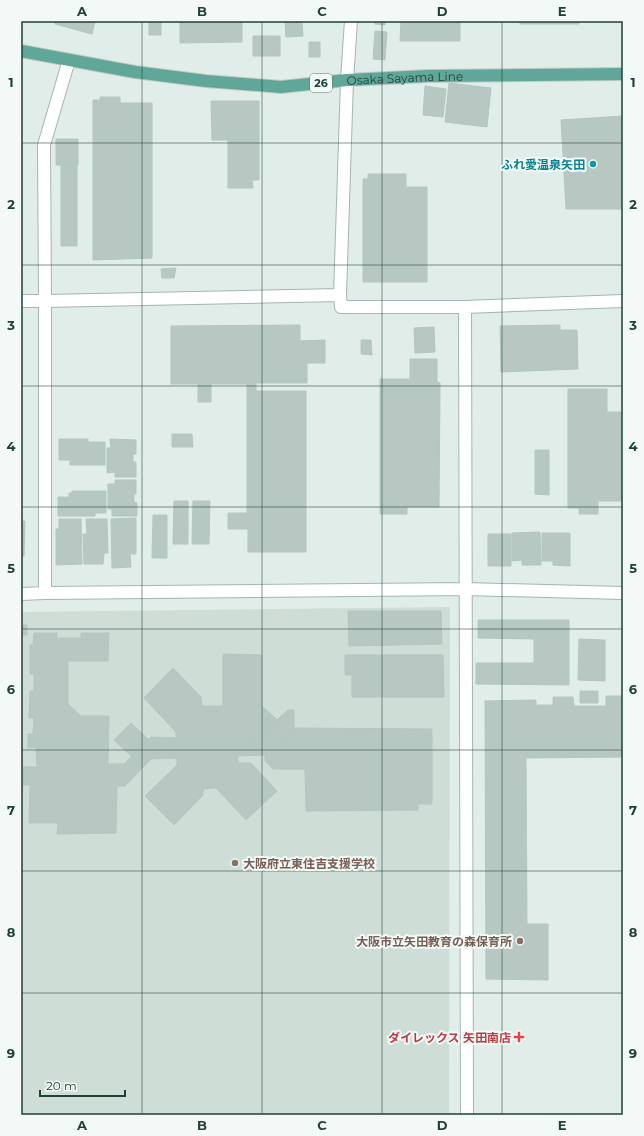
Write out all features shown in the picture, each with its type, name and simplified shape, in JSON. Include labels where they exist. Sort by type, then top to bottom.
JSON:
[{"type":"main road","name":"Osaka Sayama Line","points":[[21,51],[135,72],[206,81],[281,87],[347,80],[428,76],[623,74]]},
{"type":"street","points":[[351,21],[347,80],[340,295],[341,307],[465,307],[623,301]]},
{"type":"street","points":[[45,593],[44,145],[69,60]]},
{"type":"street","points":[[21,301],[340,295]]},
{"type":"street","points":[[465,307],[468,1115]]},
{"type":"street","points":[[21,594],[466,589],[623,593]]},
{"type":"shaded area","name":"大阪府立東住吉支援学校","points":[[450,607],[449,1115],[21,1115],[21,612]]},
{"type":"building","points":[[55,21],[95,21],[92,34],[55,24]]},
{"type":"building","points":[[149,21],[161,21],[161,35],[149,35]]},
{"type":"building","points":[[180,21],[242,21],[242,42],[180,43]]},
{"type":"building","points":[[285,21],[302,21],[303,36],[286,37]]},
{"type":"building","points":[[376,21],[385,21],[385,25],[375,24]]},
{"type":"building","points":[[401,21],[460,21],[460,41],[400,41]]},
{"type":"building","points":[[520,21],[579,21],[579,24],[520,24]]},
{"type":"building","points":[[375,31],[387,32],[385,60],[373,59]]},
{"type":"building","points":[[253,36],[280,36],[280,56],[253,56]]},
{"type":"building","points":[[309,42],[320,42],[320,57],[309,57]]},
{"type":"building","points":[[449,83],[491,88],[487,127],[445,122]]},
{"type":"building","points":[[425,86],[446,89],[443,117],[423,115]]},
{"type":"building","points":[[100,97],[120,97],[120,103],[152,103],[152,258],[93,260],[93,100],[100,100]]},
{"type":"building","points":[[211,101],[259,101],[259,180],[252,180],[253,188],[228,188],[228,140],[212,140]]},
{"type":"building","name":"ふれ愛温泉矢田","points":[[623,116],[623,209],[566,209],[561,120]]},
{"type":"building","points":[[56,139],[78,139],[78,165],[56,165]]},
{"type":"building","points":[[61,165],[77,165],[77,246],[61,246]]},
{"type":"building","points":[[368,174],[406,174],[406,187],[427,187],[427,282],[363,282],[363,179],[368,179]]},
{"type":"building","points":[[176,268],[174,278],[162,278],[161,269]]},
{"type":"building","points":[[300,325],[300,341],[325,340],[325,363],[307,363],[307,383],[256,383],[256,391],[306,391],[306,552],[248,552],[248,529],[228,529],[228,513],[247,513],[247,384],[211,384],[211,402],[198,402],[198,384],[171,384],[171,326]]},
{"type":"building","points":[[560,325],[560,330],[577,330],[578,369],[501,372],[500,326]]},
{"type":"building","points":[[434,327],[435,352],[415,353],[414,328]]},
{"type":"building","points":[[361,340],[371,340],[372,355],[361,354]]},
{"type":"building","points":[[410,359],[437,359],[437,382],[440,383],[439,507],[407,507],[407,514],[380,514],[380,379],[410,379]]},
{"type":"building","points":[[568,389],[607,389],[607,412],[623,412],[623,501],[598,501],[598,514],[579,514],[579,508],[568,508]]},
{"type":"building","points":[[172,434],[192,434],[193,447],[172,447]]},
{"type":"building","points":[[59,439],[88,439],[88,442],[105,442],[105,465],[70,465],[70,460],[59,460]]},
{"type":"building","points":[[110,439],[136,440],[136,454],[133,454],[133,462],[136,462],[136,477],[115,477],[115,472],[107,473],[107,448],[111,448]]},
{"type":"building","points":[[535,450],[549,450],[549,495],[535,494]]},
{"type":"building","points":[[115,480],[136,480],[136,494],[134,494],[134,502],[137,503],[137,516],[112,516],[112,509],[108,509],[108,484],[115,484]]},
{"type":"building","points":[[72,491],[106,491],[106,513],[95,513],[95,516],[58,516],[58,497],[69,497],[69,493],[72,493]]},
{"type":"building","points":[[174,501],[188,501],[188,544],[173,544]]},
{"type":"building","points":[[193,501],[210,501],[209,544],[192,544]]},
{"type":"building","points":[[153,515],[167,515],[167,558],[152,558]]},
{"type":"building","points":[[136,518],[136,554],[130,554],[131,567],[112,568],[111,519]]},
{"type":"building","points":[[59,519],[81,519],[82,564],[56,565],[56,529],[59,529]]},
{"type":"building","points":[[86,519],[107,519],[108,553],[104,553],[103,564],[84,564],[83,534],[87,534]]},
{"type":"building","points":[[21,521],[25,521],[24,556],[21,556]]},
{"type":"building","points":[[540,532],[541,565],[522,565],[522,560],[512,561],[512,533]]},
{"type":"building","points":[[542,533],[570,533],[570,566],[553,565],[553,561],[542,561]]},
{"type":"building","points":[[488,534],[511,534],[511,566],[488,566]]},
{"type":"building","points":[[348,611],[441,611],[442,644],[349,646]]},
{"type":"building","points":[[478,620],[569,620],[569,685],[476,684],[476,663],[534,663],[534,639],[478,638]]},
{"type":"building","points":[[21,625],[27,625],[27,635],[22,635],[21,642]]},
{"type":"building","points":[[34,633],[57,633],[57,638],[81,638],[81,633],[109,633],[108,661],[68,661],[68,704],[81,716],[109,716],[108,764],[124,764],[151,737],[176,738],[176,732],[144,698],[173,668],[201,697],[202,706],[223,706],[223,654],[262,655],[262,706],[277,720],[253,741],[265,755],[238,756],[238,763],[251,763],[277,791],[246,820],[216,788],[203,789],[203,795],[174,825],[145,796],[177,765],[177,758],[151,759],[125,786],[117,786],[116,833],[57,834],[58,823],[29,823],[30,785],[21,785],[21,767],[37,767],[36,747],[28,748],[28,734],[33,734],[34,718],[29,718],[30,691],[34,691],[34,674],[30,674],[30,645],[33,645]]},
{"type":"building","points":[[579,639],[605,640],[605,681],[578,680]]},
{"type":"building","points":[[345,655],[443,655],[444,697],[352,697],[352,675],[345,675]]},
{"type":"building","points":[[580,691],[598,691],[598,703],[580,703]]},
{"type":"building","points":[[606,696],[623,696],[623,757],[526,758],[527,924],[548,924],[548,980],[486,979],[485,701],[536,700],[536,705],[553,705],[553,697],[573,697],[574,706],[606,706]]},
{"type":"building","points":[[288,710],[294,710],[294,728],[265,755],[253,741]]},
{"type":"building","points":[[131,723],[148,739],[131,756],[114,740]]},
{"type":"building","points":[[294,728],[432,729],[432,804],[418,804],[418,810],[306,811],[305,769],[273,769],[265,761],[265,755]]},
{"type":"place","name":"ふれ愛温泉矢田","points":[[593,164]]},
{"type":"place","name":"大阪府立東住吉支援学校","points":[[235,863]]},
{"type":"place","name":"大阪市立矢田教育の森保育所","points":[[520,941]]},
{"type":"place","name":"ダイレックス 矢田南店","points":[[519,1037]]}]
